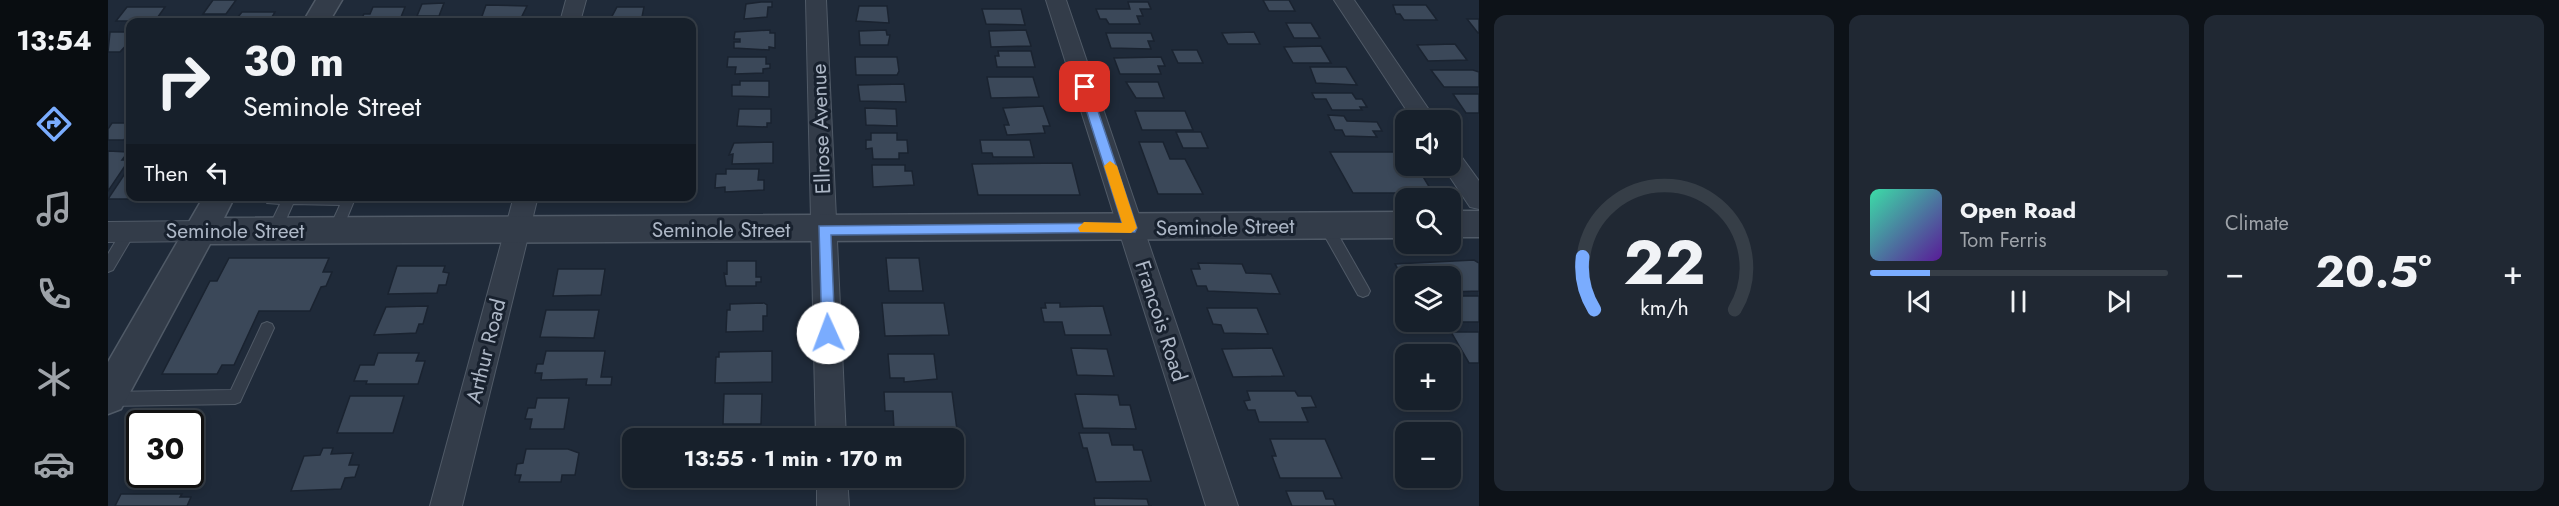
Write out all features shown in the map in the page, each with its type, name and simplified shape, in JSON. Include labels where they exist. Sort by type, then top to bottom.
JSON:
[{"type":"street","points":[[318,18],[328,0]]},
{"type":"street","points":[[571,18],[576,0]]},
{"type":"street","name":"Ellrose Avenue","points":[[816,0],[831,428]]},
{"type":"street","name":"Francois Road","points":[[1056,0],[1222,506]]},
{"type":"street","points":[[1344,0],[1418,110]]},
{"type":"street","points":[[1461,174],[1479,200]]},
{"type":"street","points":[[110,389],[217,201]]},
{"type":"street","name":"Arthur Road","points":[[446,506],[525,201]]},
{"type":"street","points":[[1461,224],[1479,224]]},
{"type":"street","name":"Seminole Street","points":[[119,232],[824,230],[1395,225]]},
{"type":"street","points":[[832,488],[833,506]]},
{"type":"lane","points":[[274,231],[288,201]]},
{"type":"lane","points":[[335,231],[348,201]]},
{"type":"lane","points":[[1326,225],[1363,291]]},
{"type":"lane","points":[[108,266],[119,232]]},
{"type":"lane","points":[[110,389],[235,397],[267,328]]},
{"type":"building","points":[[213,0],[236,0],[226,14],[203,14]]},
{"type":"building","points":[[1263,0],[1289,0],[1295,11],[1269,11]]},
{"type":"building","points":[[772,2],[772,7],[768,7],[767,17],[744,19],[746,4]]},
{"type":"building","points":[[1128,2],[1148,2],[1151,9],[1140,9],[1143,16],[1137,16],[1140,24],[1109,24],[1106,19],[1100,19],[1096,9],[1130,9]]},
{"type":"building","points":[[444,3],[439,16],[417,16],[422,4]]},
{"type":"building","points":[[486,5],[527,6],[521,18],[481,18]]},
{"type":"building","points":[[1393,5],[1426,5],[1437,20],[1404,20],[1400,14],[1396,14]]},
{"type":"building","points":[[859,6],[887,6],[889,23],[856,21]]},
{"type":"building","points":[[127,7],[165,7],[157,18],[126,18],[126,21],[116,21]]},
{"type":"building","points":[[373,7],[405,7],[401,18],[362,18],[364,14],[370,14]]},
{"type":"building","points":[[617,7],[644,7],[642,18],[611,18]]},
{"type":"building","points":[[982,9],[1021,9],[1025,25],[986,24]]},
{"type":"building","points":[[242,12],[275,12],[271,18],[237,18]]},
{"type":"building","points":[[1467,19],[1479,19],[1479,33],[1478,33]]},
{"type":"building","points":[[1286,23],[1311,23],[1320,38],[1294,38]]},
{"type":"building","points":[[770,30],[770,33],[775,33],[775,48],[769,47],[769,50],[734,48],[734,42],[740,42],[740,39],[734,39],[735,32]]},
{"type":"building","points":[[886,30],[887,35],[890,35],[888,45],[860,45],[859,31]]},
{"type":"building","points":[[1026,30],[1031,46],[991,47],[989,31]]},
{"type":"building","points":[[110,32],[126,32],[126,45],[120,52],[108,52]]},
{"type":"building","points":[[1254,32],[1260,44],[1228,44],[1222,33]]},
{"type":"building","points":[[1106,33],[1151,33],[1154,41],[1148,41],[1151,49],[1111,48]]},
{"type":"building","points":[[1455,44],[1467,60],[1428,61],[1417,45]]},
{"type":"building","points":[[1321,46],[1331,63],[1293,63],[1284,47]]},
{"type":"building","points":[[1172,50],[1197,50],[1203,63],[1178,63]]},
{"type":"building","points":[[998,51],[1031,51],[1035,67],[997,67],[995,56],[999,56]]},
{"type":"building","points":[[728,57],[766,57],[766,64],[770,64],[770,68],[763,69],[763,73],[735,74],[736,67],[727,67]]},
{"type":"building","points":[[855,57],[897,57],[899,71],[897,75],[856,75]]},
{"type":"building","points":[[1161,57],[1165,66],[1158,66],[1161,74],[1120,74],[1114,58]]},
{"type":"building","points":[[1310,67],[1346,67],[1357,85],[1316,83]]},
{"type":"building","points":[[1431,70],[1479,72],[1479,87],[1444,87]]},
{"type":"building","points":[[987,77],[1033,77],[1039,97],[991,98]]},
{"type":"building","points":[[740,81],[769,81],[769,97],[732,96],[732,85],[740,85]]},
{"type":"building","points":[[1126,82],[1158,82],[1164,98],[1136,98]]},
{"type":"building","points":[[904,84],[906,102],[860,101],[858,85]]},
{"type":"building","points":[[1312,93],[1352,93],[1356,99],[1362,99],[1367,107],[1360,107],[1362,110],[1332,110],[1326,99],[1315,99]]},
{"type":"building","points":[[1453,94],[1479,94],[1479,113],[1466,113]]},
{"type":"building","points":[[1043,106],[1050,126],[1043,126],[1045,133],[1007,135],[1004,125],[1009,125],[1003,108]]},
{"type":"building","points":[[865,108],[896,109],[897,126],[866,125]]},
{"type":"building","points":[[739,109],[771,109],[771,123],[767,123],[767,127],[737,126]]},
{"type":"building","points":[[1135,111],[1185,111],[1193,130],[1142,130]]},
{"type":"building","points":[[1328,115],[1344,116],[1347,121],[1377,122],[1382,131],[1373,131],[1377,137],[1345,136],[1342,130],[1335,130]]},
{"type":"building","points":[[112,123],[126,123],[126,137],[124,140],[108,140],[108,129]]},
{"type":"building","points":[[1176,132],[1201,132],[1208,148],[1183,148]]},
{"type":"building","points":[[871,133],[897,133],[897,140],[907,140],[908,153],[899,153],[899,159],[873,159],[872,148],[866,149],[866,140],[871,140]]},
{"type":"building","points":[[980,140],[1030,140],[1034,157],[993,157],[992,153],[982,153]]},
{"type":"building","points":[[773,142],[773,163],[732,164],[733,154],[729,155],[734,143]]},
{"type":"building","points":[[1139,142],[1163,142],[1170,159],[1185,159],[1203,194],[1158,194]]},
{"type":"building","points":[[108,151],[126,152],[122,160],[126,160],[126,164],[108,191]]},
{"type":"building","points":[[1330,152],[1395,152],[1395,176],[1423,176],[1430,188],[1395,188],[1395,193],[1353,193]]},
{"type":"building","points":[[1072,163],[1080,195],[978,195],[972,164]]},
{"type":"building","points":[[872,165],[905,165],[905,171],[912,171],[914,185],[873,187]]},
{"type":"building","points":[[726,169],[759,169],[758,180],[764,180],[764,190],[725,192],[725,187],[715,188],[716,174],[726,174]]},
{"type":"building","points":[[126,172],[126,199],[108,199]]},
{"type":"building","points":[[229,258],[329,258],[323,272],[332,272],[326,286],[321,287],[310,311],[259,311],[234,365],[222,365],[217,374],[162,374],[210,281],[217,281]]},
{"type":"building","points":[[886,258],[919,258],[923,291],[889,291]]},
{"type":"building","points":[[1474,260],[1479,263],[1479,291],[1461,292],[1461,266],[1396,266],[1395,264]]},
{"type":"building","points":[[727,261],[756,261],[756,277],[761,277],[761,282],[756,282],[756,286],[726,286],[724,273],[727,274]]},
{"type":"building","points":[[1198,263],[1242,264],[1246,273],[1271,274],[1280,294],[1208,291],[1206,286],[1197,286],[1191,269],[1200,269]]},
{"type":"building","points":[[397,266],[445,266],[443,272],[449,273],[446,285],[439,285],[437,293],[388,294]]},
{"type":"building","points":[[558,269],[605,269],[601,295],[553,296]]},
{"type":"building","points":[[1461,296],[1479,296],[1479,322],[1461,322]]},
{"type":"building","points":[[764,303],[767,305],[767,316],[763,316],[763,331],[726,332],[727,310],[730,310],[730,304]]},
{"type":"building","points":[[882,303],[944,303],[949,335],[885,336]]},
{"type":"building","points":[[1045,303],[1060,303],[1060,307],[1103,306],[1111,335],[1065,335],[1062,322],[1044,322],[1041,308],[1046,308]]},
{"type":"building","points":[[428,306],[423,324],[419,324],[416,333],[374,335],[386,307]]},
{"type":"building","points":[[1207,308],[1257,308],[1268,334],[1224,333],[1221,325],[1213,324]]},
{"type":"building","points":[[546,310],[599,310],[594,338],[540,337]]},
{"type":"building","points":[[1451,332],[1479,332],[1479,363],[1469,363],[1461,349],[1461,344],[1458,344]]},
{"type":"building","points":[[1071,348],[1107,349],[1114,376],[1077,375]]},
{"type":"building","points":[[1272,348],[1284,376],[1233,377],[1222,349]]},
{"type":"building","points":[[546,351],[605,351],[601,377],[612,377],[611,385],[586,385],[587,379],[541,380],[542,373],[535,373],[537,364],[543,364]]},
{"type":"building","points":[[772,351],[772,382],[715,383],[716,357],[719,357],[719,352]]},
{"type":"building","points":[[378,353],[419,353],[416,361],[425,361],[418,384],[366,384],[367,381],[354,381],[360,365],[374,365]]},
{"type":"building","points":[[888,354],[934,354],[937,379],[904,382],[904,378],[890,378]]},
{"type":"building","points":[[1247,391],[1295,391],[1298,396],[1311,396],[1316,407],[1302,408],[1308,422],[1259,422],[1255,410],[1248,410],[1244,401],[1250,400]]},
{"type":"building","points":[[884,392],[952,392],[957,428],[894,428],[893,411],[885,411]]},
{"type":"building","points":[[724,394],[762,394],[761,424],[723,424]]},
{"type":"building","points":[[1075,394],[1118,395],[1120,405],[1130,405],[1136,429],[1083,428]]},
{"type":"building","points":[[350,396],[404,396],[393,433],[337,433]]},
{"type":"building","points":[[537,398],[569,398],[564,429],[530,429],[532,419],[525,419],[528,408],[535,408]]},
{"type":"building","points":[[1079,433],[1109,433],[1112,445],[1133,445],[1134,450],[1142,450],[1151,481],[1096,482],[1087,448],[1083,448]]},
{"type":"building","points":[[1270,439],[1325,439],[1342,478],[1280,478],[1272,456],[1276,456]]},
{"type":"building","points":[[323,448],[333,448],[331,454],[353,453],[349,465],[359,465],[355,477],[345,478],[341,489],[291,491],[304,456],[320,455]]},
{"type":"building","points":[[526,449],[568,449],[579,453],[575,475],[562,475],[561,482],[519,482],[521,475],[515,475],[517,464],[523,463]]},
{"type":"building","points":[[1286,491],[1323,491],[1326,499],[1333,499],[1336,506],[1292,506]]},
{"type":"building","points":[[121,494],[182,494],[180,497],[191,497],[187,506],[115,506]]},
{"type":"building","points":[[1094,498],[1147,499],[1149,506],[1095,506]]},
{"type":"slow traffic","points":[[1084,228],[1131,228],[1110,166]]},
{"type":"route","points":[[828,333],[824,230],[1131,228],[1085,87]]}]
